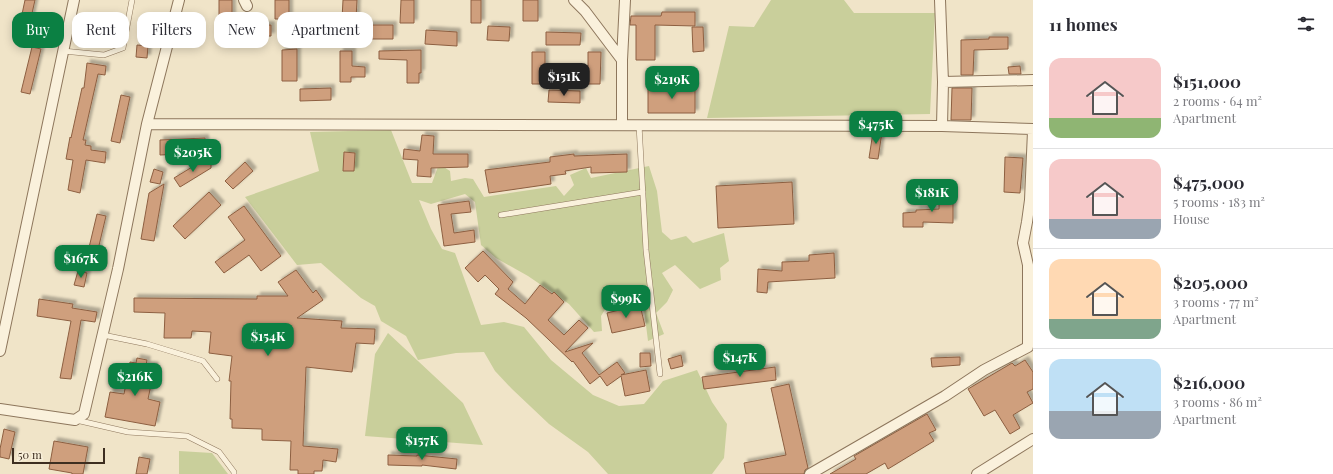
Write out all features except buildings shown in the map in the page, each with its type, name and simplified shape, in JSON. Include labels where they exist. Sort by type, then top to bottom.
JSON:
[{"type":"street","points":[[0,352],[74,0]]},
{"type":"street","points":[[0,409],[75,420],[84,414],[118,269],[147,124],[179,0]]},
{"type":"street","points":[[574,0],[585,11],[622,60]]},
{"type":"street","points":[[622,125],[622,60],[625,0]]},
{"type":"street","points":[[940,0],[943,82],[942,126]]},
{"type":"street","points":[[943,82],[1033,80]]},
{"type":"street","points":[[147,124],[942,126],[1033,130],[1030,200],[1023,243],[1028,265],[1028,347],[984,370],[945,396],[810,474]]},
{"type":"street","points":[[979,474],[1033,439]]},
{"type":"lane","points":[[63,51],[104,55],[123,48],[132,0]]},
{"type":"lane","points":[[639,125],[646,250],[660,374]]},
{"type":"lane","points":[[501,215],[643,192]]},
{"type":"lane","points":[[103,335],[147,344],[203,360],[217,379]]},
{"type":"lane","points":[[75,420],[128,432],[187,436],[219,452],[234,474]]},
{"type":"green space","points":[[771,0],[844,0],[854,13],[935,13],[930,114],[707,118],[729,26],[754,27]]},
{"type":"green space","points":[[391,130],[412,183],[432,183],[439,164],[450,171],[451,181],[465,178],[473,179],[484,197],[556,186],[564,196],[574,185],[570,175],[586,168],[591,178],[649,166],[657,191],[662,232],[671,240],[686,236],[693,243],[724,233],[729,261],[720,268],[721,280],[700,289],[675,265],[662,273],[673,290],[667,302],[656,313],[664,334],[648,341],[643,301],[631,302],[612,298],[601,316],[602,331],[594,332],[569,304],[528,276],[496,258],[481,245],[475,202],[465,194],[431,204],[419,200],[431,229],[442,249],[455,253],[481,325],[504,322],[524,327],[551,360],[593,395],[619,406],[644,404],[663,381],[697,370],[712,402],[727,424],[724,458],[712,474],[608,474],[588,452],[549,424],[512,389],[495,371],[484,352],[456,353],[418,360],[406,336],[381,321],[375,306],[361,298],[321,263],[297,265],[245,197],[319,171],[310,132]]},
{"type":"green space","points":[[388,333],[463,403],[483,445],[365,436],[375,354]]},
{"type":"green space","points":[[179,451],[212,453],[228,474],[179,474]]}]
